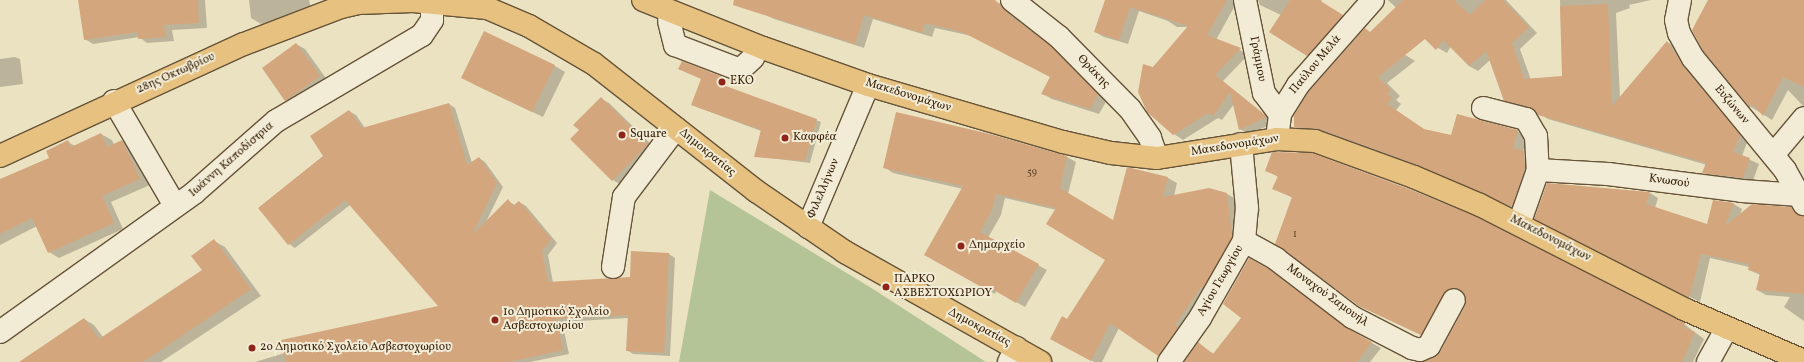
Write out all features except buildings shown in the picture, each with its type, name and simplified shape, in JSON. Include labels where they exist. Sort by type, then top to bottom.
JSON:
[{"type":"main road","name":"Μακεδονομάχων","points":[[643,0],[763,48],[868,85],[1076,145],[1111,153],[1157,158],[1276,139],[1315,141],[1348,152],[1440,188],[1519,224],[1684,309],[1804,361]]},
{"type":"main road","name":"Δημοκρατίας","points":[[360,2],[486,4],[529,26],[582,55],[756,192],[852,256],[1013,355],[1040,362]]},
{"type":"main road","name":"28ης Οκτωβρίου","points":[[0,156],[114,101],[288,26],[360,2]]},
{"type":"street","name":"Θράκης","points":[[1012,0],[1059,37],[1130,109],[1150,138],[1157,158]]},
{"type":"street","name":"Γράμμου","points":[[1245,0],[1264,93],[1280,114]]},
{"type":"street","name":"Παύλου Μελά","points":[[1276,139],[1280,114],[1298,85],[1373,0]]},
{"type":"street","name":"Ευζώνων","points":[[1680,0],[1676,20],[1679,34],[1692,58],[1786,170],[1802,200]]},
{"type":"street","name":"Ιωάννη Καποδίστρια","points":[[0,332],[206,184],[276,121],[422,35],[432,20],[432,2]]},
{"type":"street","points":[[669,21],[675,45],[740,70],[753,58]]},
{"type":"street","name":"Φιλελλήνων","points":[[808,227],[868,85]]},
{"type":"street","points":[[114,101],[175,206]]},
{"type":"street","points":[[1483,108],[1530,122],[1536,136],[1538,170],[1519,224]]},
{"type":"street","points":[[1773,155],[1804,118]]},
{"type":"street","points":[[613,267],[624,197],[676,128]]},
{"type":"street","name":"Αγίου Γεωργίου","points":[[1169,362],[1200,318],[1244,241],[1247,208],[1240,144]]},
{"type":"street","name":"Κνωσού","points":[[1538,170],[1608,174],[1802,200]]},
{"type":"street","name":"Μοναχού Σαμουήλ","points":[[1244,241],[1276,259],[1352,317],[1412,348],[1420,350],[1429,346],[1454,300]]},
{"type":"street","points":[[1708,362],[1727,328]]},
{"type":"green space","points":[[710,190],[873,289],[986,362],[679,362]]},
{"type":"place","name":"EKO","points":[[722,82]]},
{"type":"place","name":"Square","points":[[622,135]]},
{"type":"place","name":"Καφφέα","points":[[785,138]]},
{"type":"place","name":"Δημαρχείο","points":[[961,246]]},
{"type":"place","name":"ΠΑΡΚΟ ΑΣΒΕΣΤΟΧΩΡΙΟΥ","points":[[886,287]]},
{"type":"place","name":"1ο Δημοτικό Σχολείο Ασβεστοχωρίου","points":[[495,320]]},
{"type":"place","name":"2ο Δημοτικό Σχολείο Ασβεστοχωρίου","points":[[252,348]]}]
